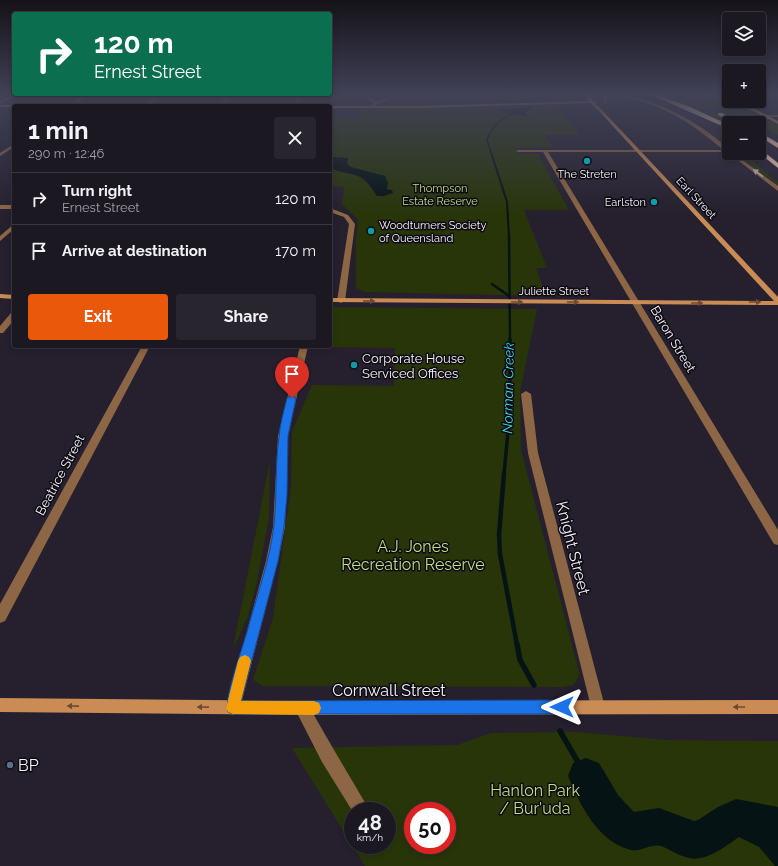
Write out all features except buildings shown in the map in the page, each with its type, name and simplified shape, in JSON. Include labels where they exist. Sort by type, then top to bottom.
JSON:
[{"type":"highway","points":[[766,138],[778,146]]},
{"type":"highway","points":[[766,150],[778,158]]},
{"type":"highway","points":[[766,156],[778,166]]},
{"type":"main road","name":"Earl Street","points":[[622,134],[778,302]]},
{"type":"main road","points":[[0,296],[12,297]]},
{"type":"main road","name":"Juliette Street","points":[[332,300],[636,303],[778,302]]},
{"type":"main road","name":"Cornwall Street","points":[[0,705],[233,708],[778,707]]},
{"type":"street","points":[[708,134],[722,146]]},
{"type":"street","points":[[0,155],[12,146]]},
{"type":"street","points":[[518,151],[722,152]]},
{"type":"street","name":"Baron Street","points":[[546,151],[778,540]]},
{"type":"street","points":[[740,160],[778,189]]},
{"type":"street","points":[[0,207],[12,207]]},
{"type":"street","points":[[332,211],[346,216],[352,224],[341,300]]},
{"type":"street","points":[[0,239],[12,228]]},
{"type":"street","points":[[0,331],[12,317]]},
{"type":"street","name":"Beatrice Street","points":[[0,617],[145,348]]},
{"type":"street","points":[[233,708],[272,561],[279,527],[282,495],[283,436],[304,348]]},
{"type":"street","name":"Knight Street","points":[[526,394],[533,453],[598,707]]},
{"type":"street","points":[[302,708],[328,756],[356,802]]},
{"type":"green space","name":"Thompson Estate Reserve","points":[[332,134],[580,135],[545,135],[552,147],[516,148],[519,154],[538,154],[569,210],[524,210],[547,268],[536,268],[546,296],[365,292],[356,288],[356,241],[358,220],[342,204],[344,187],[332,186]]},
{"type":"green space","points":[[744,160],[751,160],[778,182],[778,186],[771,179],[763,175]]},
{"type":"green space","name":"A.J. Jones Recreation Reserve","points":[[332,307],[537,309],[520,392],[521,450],[579,672],[578,678],[573,685],[564,687],[263,686],[253,680],[273,618],[291,487],[292,432],[312,385],[394,386],[395,348],[332,347]]},
{"type":"green space","points":[[270,461],[269,518],[256,586],[248,616],[235,645],[234,643]]},
{"type":"green space","name":"Hanlon Park / Bur'uda","points":[[576,732],[666,740],[778,741],[778,866],[365,866],[358,854],[396,854],[396,802],[344,802],[344,832],[292,748],[457,745],[491,733]]},
{"type":"shaded area","points":[[332,158],[348,158],[347,164],[351,167],[385,176],[388,183],[387,189],[392,190],[393,193],[384,196],[377,196],[370,185],[357,175],[338,171],[332,168]]},
{"type":"shaded area","points":[[778,809],[778,866],[775,866],[759,847],[731,833],[706,838],[717,824],[732,814],[758,816],[768,814]]},
{"type":"waterway","name":"Norman Creek","points":[[489,134],[487,140],[492,156]]},
{"type":"waterway","name":"Norman Creek","points":[[492,155],[507,202],[509,237]]},
{"type":"waterway","name":"Norman Creek","points":[[509,236],[510,340]]},
{"type":"waterway","points":[[492,284],[509,296]]},
{"type":"waterway","name":"Norman Creek","points":[[504,474],[510,410],[510,340]]},
{"type":"waterway","name":"Norman Creek","points":[[504,473],[499,535],[500,554],[517,645]]},
{"type":"waterway","name":"Norman Creek","points":[[517,644],[520,660],[534,685]]},
{"type":"waterway","name":"Norman Creek","points":[[560,731],[586,776]]},
{"type":"waterway","name":"Norman Creek","points":[[586,776],[611,816],[618,823],[632,831],[659,827],[694,840],[709,835],[736,818],[778,826]]},
{"type":"slow traffic","points":[[245,661],[233,708],[314,708]]},
{"type":"place","name":"The Streten","points":[[587,161]]},
{"type":"place","name":"Earlston","points":[[654,202]]},
{"type":"place","name":"Woodturners Society of Queensland","points":[[371,231]]},
{"type":"place","name":"Corporate House Serviced Offices","points":[[354,365]]},
{"type":"place","name":"BP","points":[[10,765]]},
{"type":"route","points":[[292,398],[283,436],[282,495],[279,527],[272,561],[233,708],[562,707]]}]
